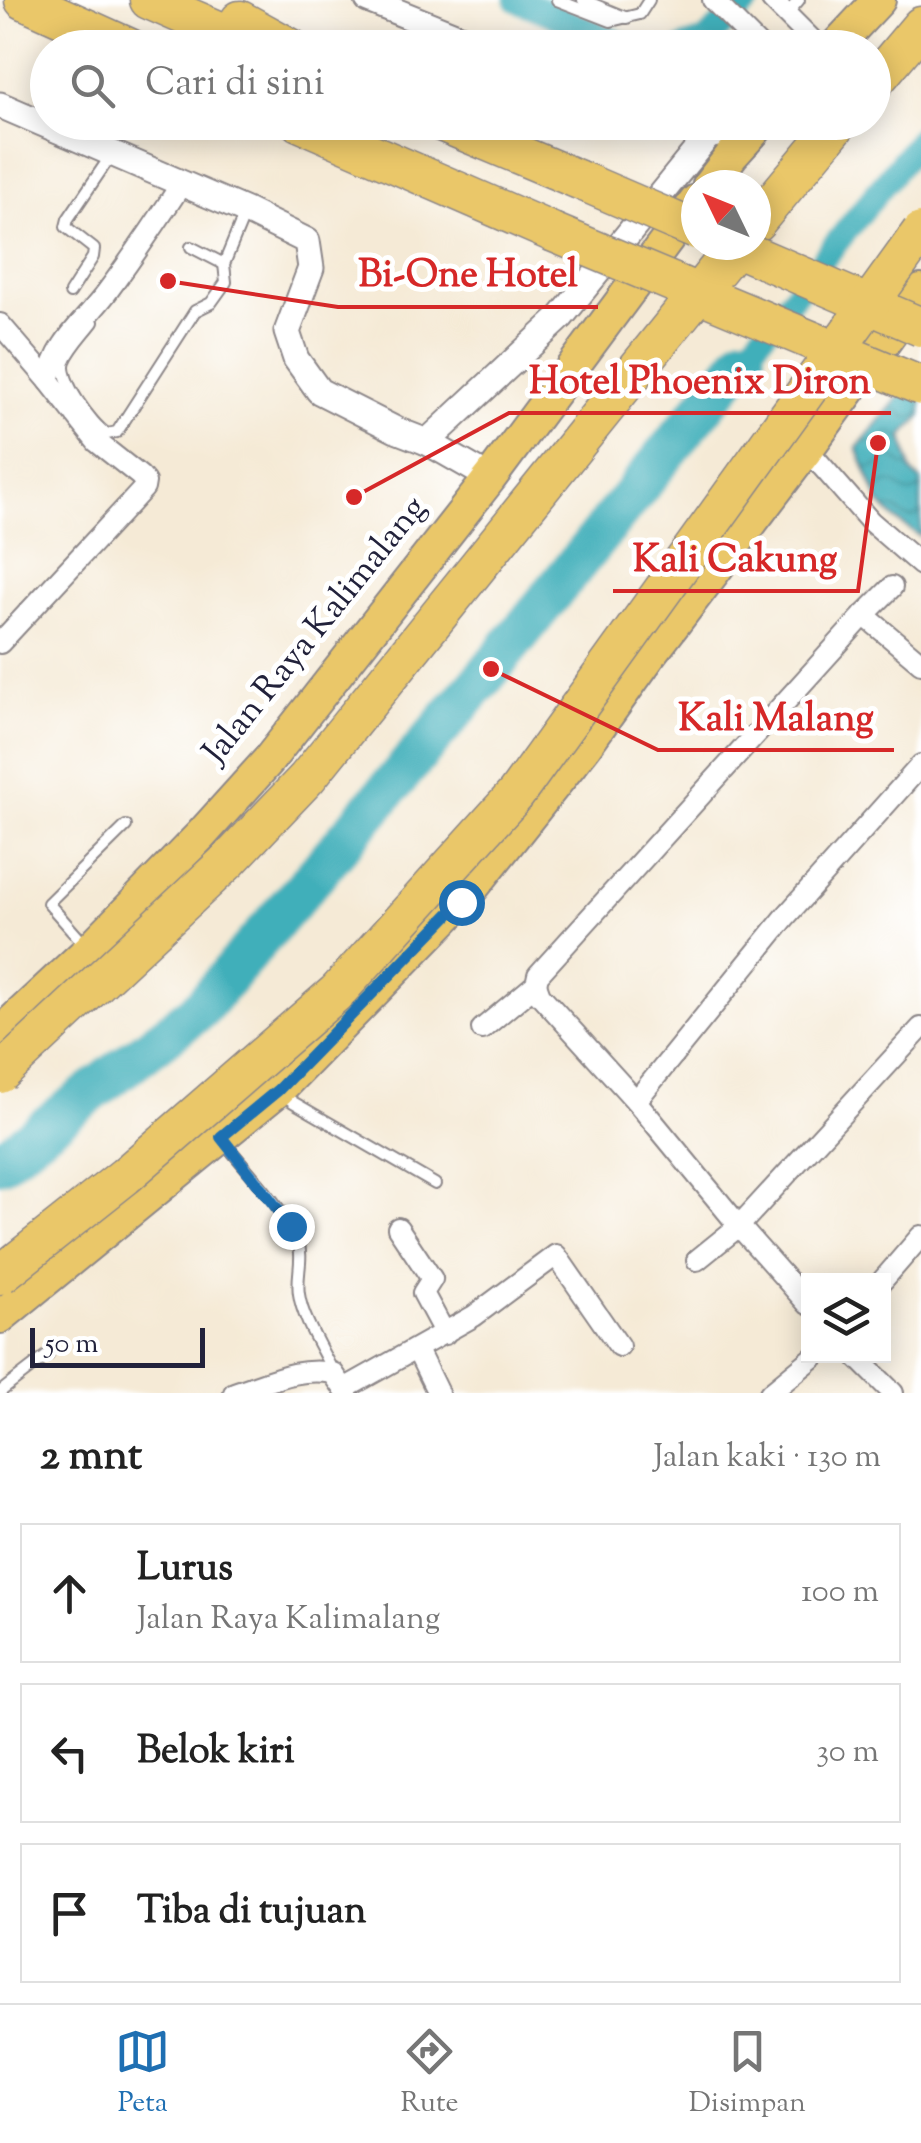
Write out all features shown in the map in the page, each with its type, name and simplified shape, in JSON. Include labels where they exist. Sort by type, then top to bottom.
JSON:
[{"type":"highway","points":[[24,0],[90,30]]},
{"type":"highway","points":[[149,0],[218,30]]},
{"type":"highway","points":[[202,0],[258,30]]},
{"type":"highway","points":[[891,62],[921,26]]},
{"type":"highway","points":[[340,140],[921,386]]},
{"type":"highway","points":[[484,140],[681,224]]},
{"type":"highway","points":[[771,204],[825,140]]},
{"type":"highway","points":[[0,1275],[125,1176],[336,992],[516,794],[921,232]]},
{"type":"highway","points":[[0,1074],[230,859],[308,778],[722,260]]},
{"type":"highway","points":[[768,260],[921,327]]},
{"type":"main road","points":[[851,30],[879,0]]},
{"type":"main road","points":[[720,170],[746,140]]},
{"type":"main road","name":"Jalan Raya Kalimalang","points":[[0,1033],[89,950],[268,761],[490,478],[681,222]]},
{"type":"main road","points":[[0,1318],[278,1090],[461,902],[585,746],[921,291]]},
{"type":"street","points":[[368,0],[442,30]]},
{"type":"street","points":[[713,0],[744,30]]},
{"type":"street","points":[[788,5],[807,30]]},
{"type":"street","points":[[0,105],[30,118]]},
{"type":"street","points":[[80,140],[307,241],[311,268],[288,332],[296,359],[319,392],[426,442],[490,478]]},
{"type":"street","points":[[426,442],[561,317],[705,140]]},
{"type":"street","points":[[49,382],[60,348],[186,185]]},
{"type":"street","points":[[0,324],[100,446],[144,482],[144,488],[0,644]]},
{"type":"street","points":[[808,449],[870,520],[921,565]]},
{"type":"street","points":[[801,1296],[636,1101],[540,995],[536,984],[538,975],[892,588]]},
{"type":"street","points":[[864,615],[921,664]]},
{"type":"street","points":[[636,1101],[786,916],[921,765]]},
{"type":"street","points":[[482,1030],[536,984]]},
{"type":"street","points":[[697,1260],[739,1226],[921,1028]]},
{"type":"street","points":[[398,1228],[432,1279],[423,1293],[444,1334]]},
{"type":"street","points":[[889,1273],[921,1236]]},
{"type":"street","points":[[234,1393],[276,1377],[310,1370],[336,1381],[416,1350],[474,1316],[556,1255],[619,1346]]},
{"type":"street","points":[[416,1350],[438,1393]]},
{"type":"street","points":[[770,1393],[806,1363]]},
{"type":"street","points":[[863,1363],[893,1393]]},
{"type":"lane","points":[[557,0],[610,21],[640,14],[649,0]]},
{"type":"lane","points":[[583,0],[628,18]]},
{"type":"lane","points":[[70,292],[93,258],[94,249],[66,226],[68,219],[112,154]]},
{"type":"lane","points":[[186,185],[63,364],[64,374],[85,412],[107,434],[117,432],[195,311],[212,303],[226,282],[224,264],[246,212]]},
{"type":"lane","points":[[191,247],[224,264]]},
{"type":"lane","points":[[89,950],[48,903],[126,826]]},
{"type":"lane","points":[[278,1090],[436,1184]]},
{"type":"lane","points":[[221,1137],[291,1226],[300,1245],[301,1304],[336,1381]]},
{"type":"lane","points":[[0,1392],[48,1355]]},
{"type":"water","points":[[921,370],[921,416],[903,436],[911,471],[921,481],[921,537],[879,502],[857,448]]},
{"type":"waterway","points":[[517,0],[590,30]]},
{"type":"waterway","points":[[717,30],[750,0]]},
{"type":"waterway","points":[[745,356],[921,138]]},
{"type":"waterway","points":[[0,1162],[200,1009],[491,669],[745,356]]},
{"type":"place","name":"Bi-One Hotel","points":[[168,281]]},
{"type":"place","name":"Kali Cakung","points":[[878,443]]},
{"type":"place","name":"Hotel Phoenix Diron","points":[[354,497]]},
{"type":"place","name":"Kali Malang","points":[[491,669]]},
{"type":"route","points":[[291,1226],[221,1137],[278,1090],[461,902]]}]
